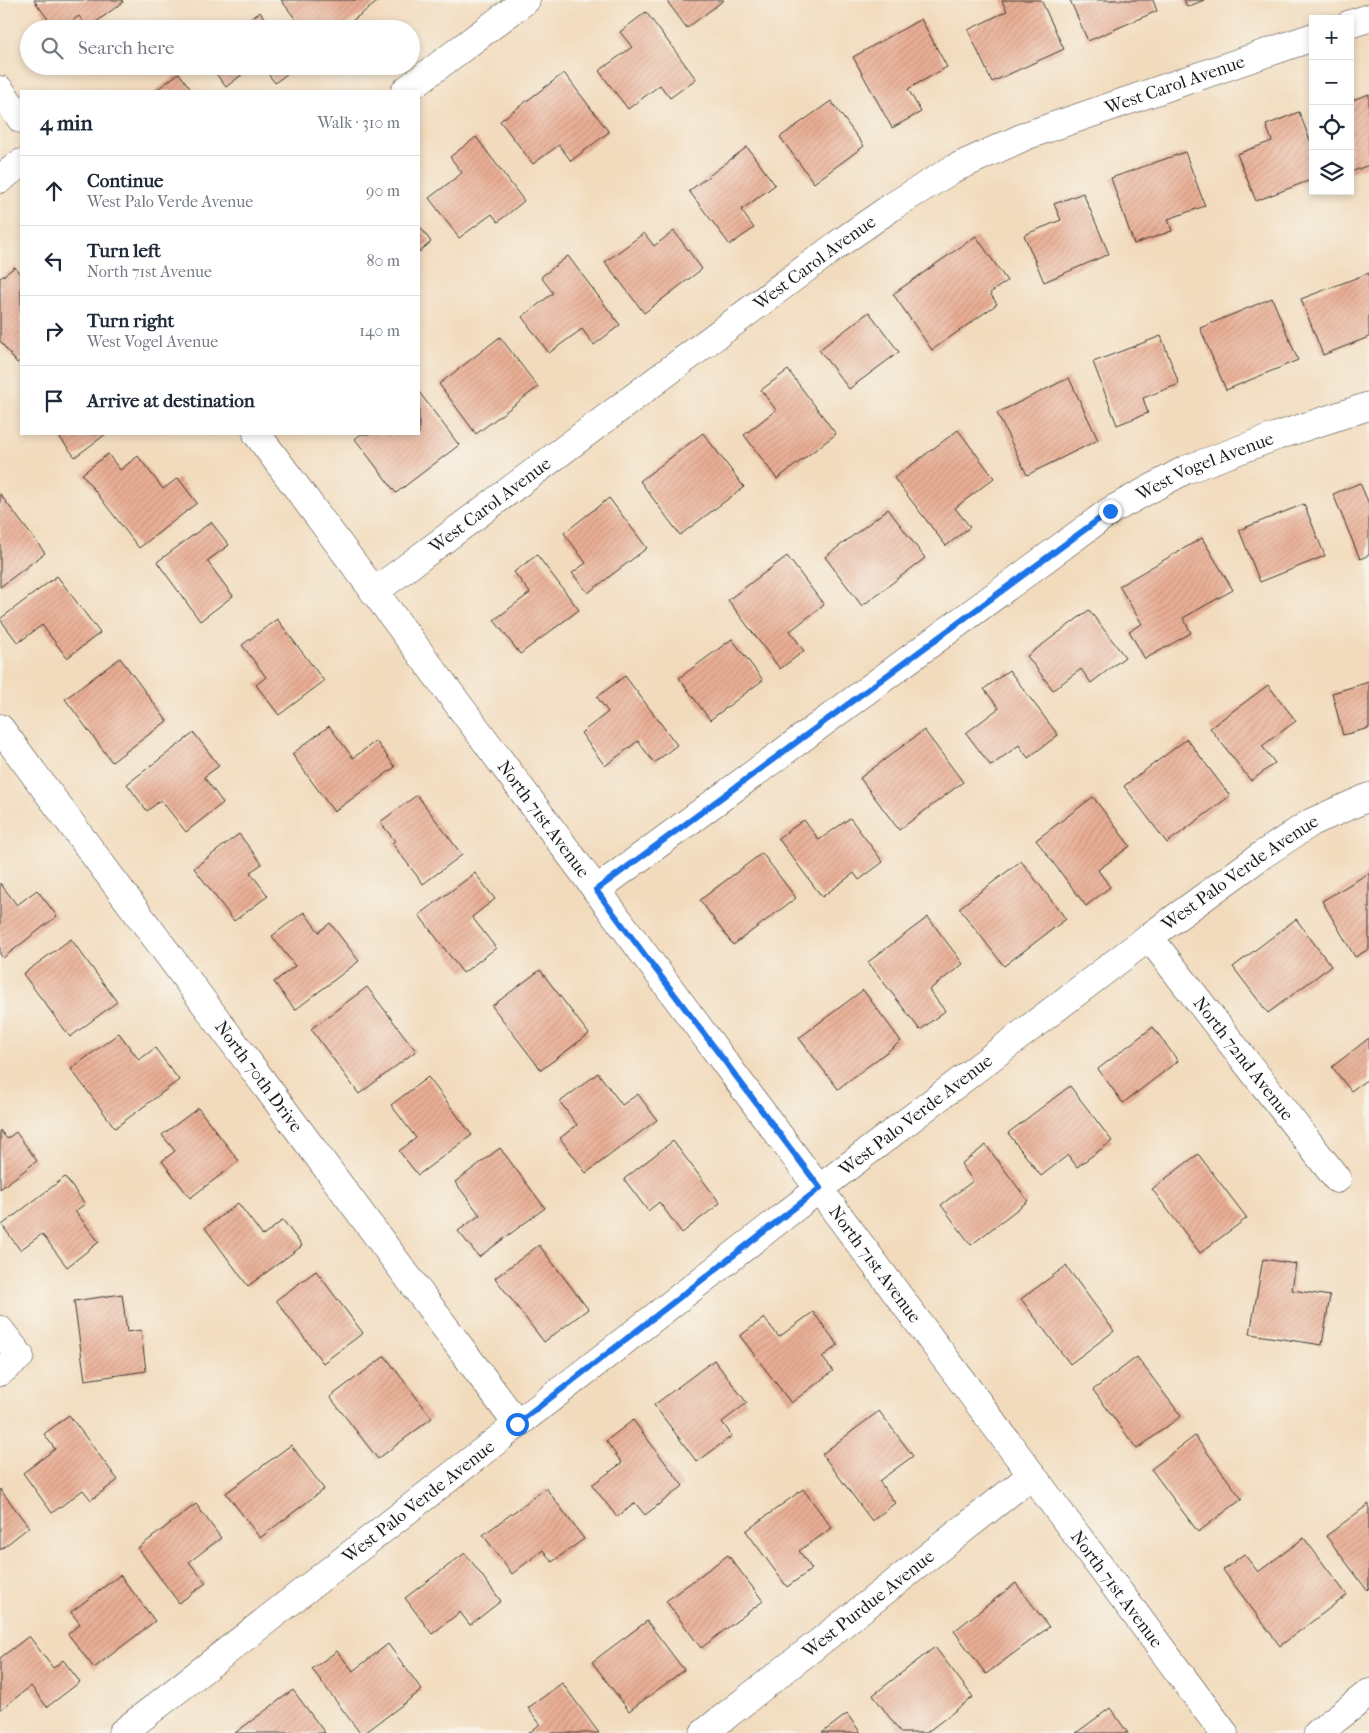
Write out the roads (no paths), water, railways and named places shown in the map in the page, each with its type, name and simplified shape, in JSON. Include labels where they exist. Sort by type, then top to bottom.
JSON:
[{"type":"street","points":[[406,90],[526,0]]},
{"type":"street","points":[[1354,23],[1369,18]]},
{"type":"street","name":"West Carol Avenue","points":[[374,592],[837,244],[953,168],[1028,136],[1309,38]]},
{"type":"street","points":[[0,90],[20,117]]},
{"type":"street","points":[[0,179],[20,164]]},
{"type":"street","name":"West Vogel Avenue","points":[[596,890],[1110,511],[1185,470],[1277,436],[1369,406]]},
{"type":"street","name":"North 71st Avenue","points":[[258,435],[1224,1733]]},
{"type":"street","name":"North 70th Drive","points":[[0,728],[517,1424]]},
{"type":"street","name":"West Palo Verde Avenue","points":[[122,1733],[820,1188],[1149,937],[1262,855],[1312,822],[1369,796]]},
{"type":"street","name":"North 72nd Avenue","points":[[1149,937],[1337,1179]]},
{"type":"street","points":[[0,1330],[10,1364]]},
{"type":"street","name":"West Purdue Avenue","points":[[704,1733],[1032,1475]]},
{"type":"street","points":[[1318,1733],[1369,1693]]}]
